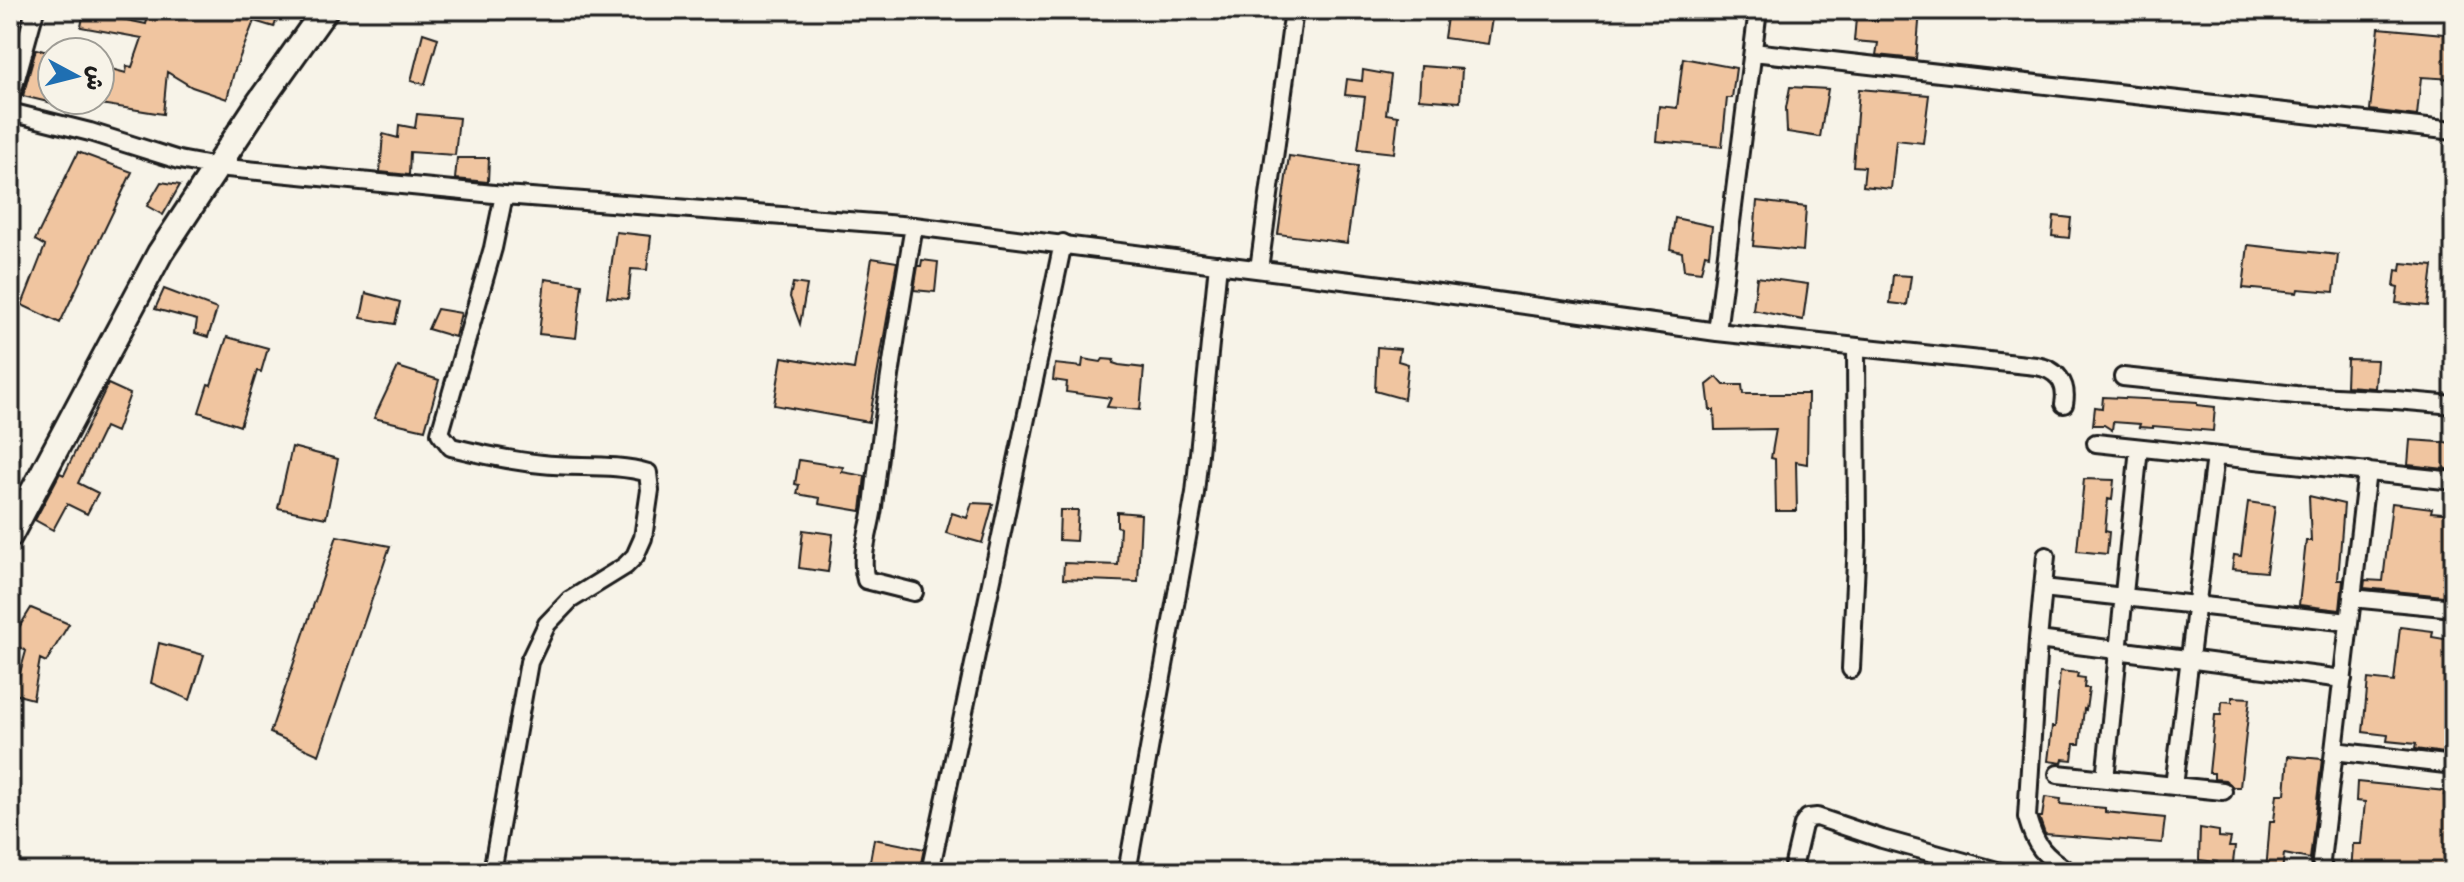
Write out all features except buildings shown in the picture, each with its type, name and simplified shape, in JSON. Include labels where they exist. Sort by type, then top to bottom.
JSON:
[{"type":"main road","points":[[10,535],[160,253],[325,10]]},
{"type":"street","points":[[10,100],[35,10]]},
{"type":"street","points":[[1259,269],[1294,10]]},
{"type":"street","points":[[1717,332],[1758,10]]},
{"type":"street","points":[[1753,52],[2454,131]]},
{"type":"street","points":[[10,112],[119,140],[179,160],[217,167],[504,195],[914,226],[1063,243],[1717,332],[2045,367],[2052,370],[2063,383],[2064,404]]},
{"type":"street","points":[[492,872],[529,662],[547,624],[570,600],[625,566],[635,556],[643,538],[650,490],[648,473],[632,468],[540,464],[470,452],[451,447],[440,433],[493,248],[504,195]]},
{"type":"street","points":[[914,226],[885,399],[863,569],[866,580],[914,592]]},
{"type":"street","points":[[930,872],[1063,243]]},
{"type":"street","points":[[1127,872],[1195,493],[1218,264]]},
{"type":"street","points":[[1851,669],[1857,540],[1856,347]]},
{"type":"street","points":[[2123,377],[2296,395],[2454,405]]},
{"type":"street","points":[[2096,443],[2454,481]]},
{"type":"street","points":[[2105,779],[2139,448]]},
{"type":"street","points":[[2174,786],[2215,456]]},
{"type":"street","points":[[2324,872],[2321,861],[2367,471]]},
{"type":"street","points":[[2046,556],[2027,817],[2032,838],[2048,858],[2069,872]]},
{"type":"street","points":[[2043,588],[2349,622]]},
{"type":"street","points":[[2352,598],[2454,608]]},
{"type":"street","points":[[2038,640],[2343,679]]},
{"type":"street","points":[[2334,751],[2454,765]]},
{"type":"street","points":[[2058,774],[2223,791]]},
{"type":"street","points":[[1792,872],[1803,825],[1808,818],[1817,817],[1882,839],[2001,872]]}]
